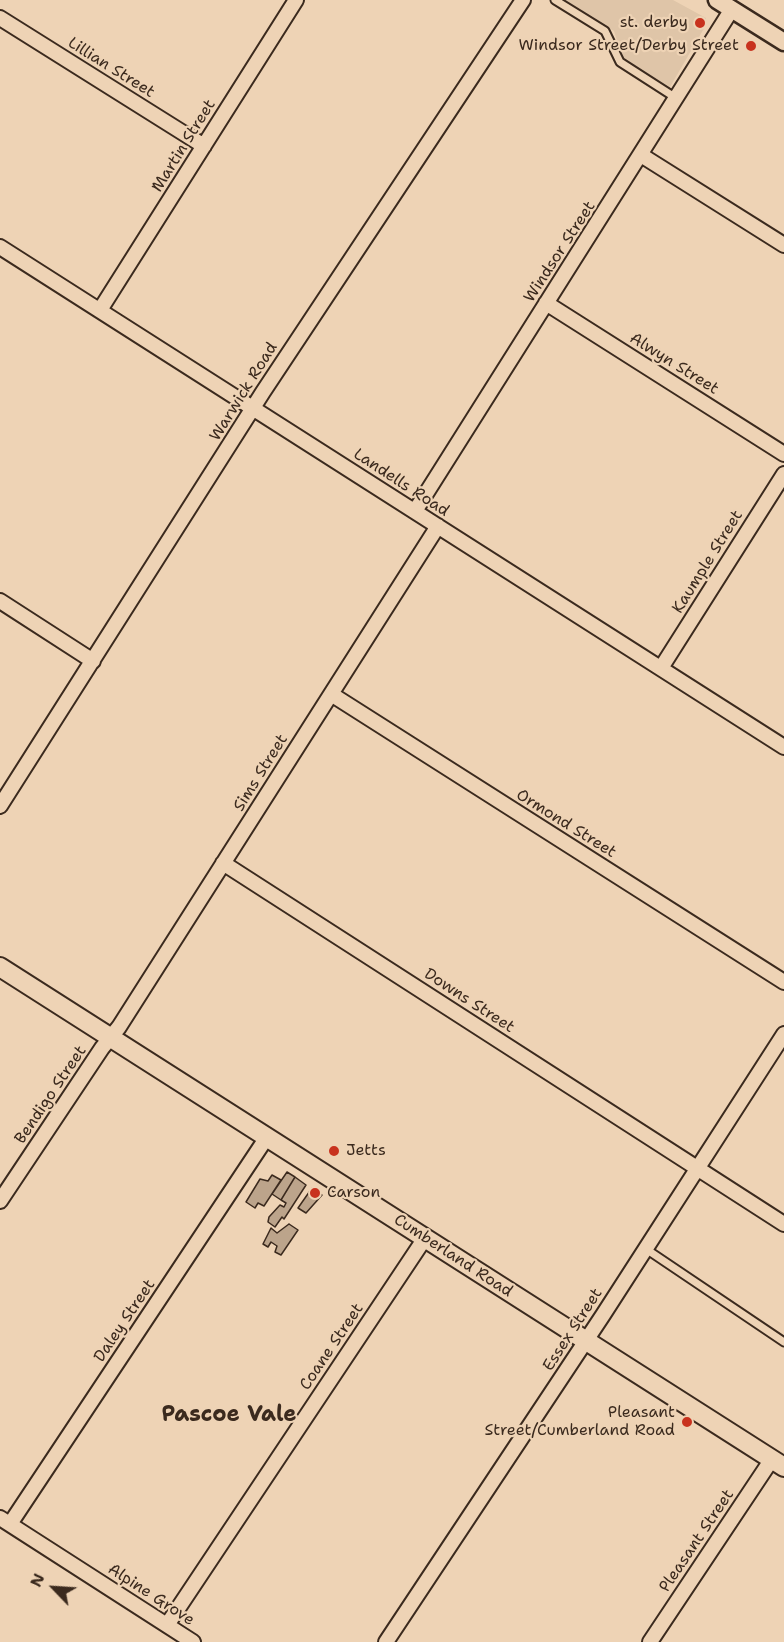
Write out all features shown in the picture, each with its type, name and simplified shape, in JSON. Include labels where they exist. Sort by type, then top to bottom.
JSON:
[{"type":"main road","name":"Cumberland Road","points":[[0,967],[778,1463]]},
{"type":"street","name":"Martin Street","points":[[100,310],[296,0]]},
{"type":"street","name":"Warwick Road","points":[[0,806],[254,407],[523,0]]},
{"type":"street","points":[[717,0],[784,42]]},
{"type":"street","name":"Windsor Street","points":[[415,512],[732,9]]},
{"type":"street","name":"Lillian Street","points":[[0,18],[204,146]]},
{"type":"street","points":[[641,155],[784,246]]},
{"type":"street","name":"Landells Road","points":[[0,247],[784,747]]},
{"type":"street","name":"Alwyn Street","points":[[546,303],[784,454]]},
{"type":"street","name":"Kaumple Street","points":[[661,668],[784,474]]},
{"type":"street","name":"Sims Street","points":[[111,1037],[438,526]]},
{"type":"street","points":[[0,602],[93,661]]},
{"type":"street","name":"Ormond Street","points":[[331,694],[784,982]]},
{"type":"street","name":"Downs Street","points":[[223,863],[784,1224]]},
{"type":"street","name":"Essex Street","points":[[386,1642],[586,1341],[784,1034]]},
{"type":"street","name":"Bendigo Street","points":[[0,1201],[111,1037]]},
{"type":"street","name":"Daley Street","points":[[5,1521],[267,1137]]},
{"type":"street","name":"Coane Street","points":[[167,1625],[425,1238]]},
{"type":"street","name":"Pleasant Street","points":[[650,1642],[778,1463]]},
{"type":"street","name":"Alpine Grove","points":[[5,1521],[193,1642]]},
{"type":"lane","points":[[555,0],[605,31],[620,62],[676,98]]},
{"type":"lane","points":[[646,1249],[784,1342]]},
{"type":"shaded area","points":[[561,0],[673,0],[706,18],[706,25],[670,87],[623,59],[614,31]]},
{"type":"building","points":[[287,1172],[295,1177],[281,1200],[272,1194]]},
{"type":"building","points":[[272,1175],[281,1180],[264,1206],[258,1203],[255,1208],[246,1202],[260,1179],[268,1181]]},
{"type":"building","points":[[295,1177],[306,1185],[284,1219],[282,1217],[275,1227],[268,1222],[269,1217],[280,1205],[284,1207],[286,1203],[281,1200]]},
{"type":"building","points":[[312,1188],[322,1195],[306,1213],[298,1208]]},
{"type":"building","points":[[289,1224],[298,1230],[281,1255],[275,1252],[277,1246],[271,1242],[268,1247],[263,1244],[271,1228],[277,1233]]},
{"type":"place","name":"st. derby","points":[[700,23]]},
{"type":"place","name":"Windsor Street/Derby Street","points":[[751,46]]},
{"type":"place","name":"Jetts","points":[[334,1151]]},
{"type":"place","name":"Carson","points":[[315,1193]]},
{"type":"place","name":"Pleasant Street/Cumberland Road","points":[[687,1422]]},
{"type":"district","name":"Pascoe Vale","points":[[229,1415]]}]
